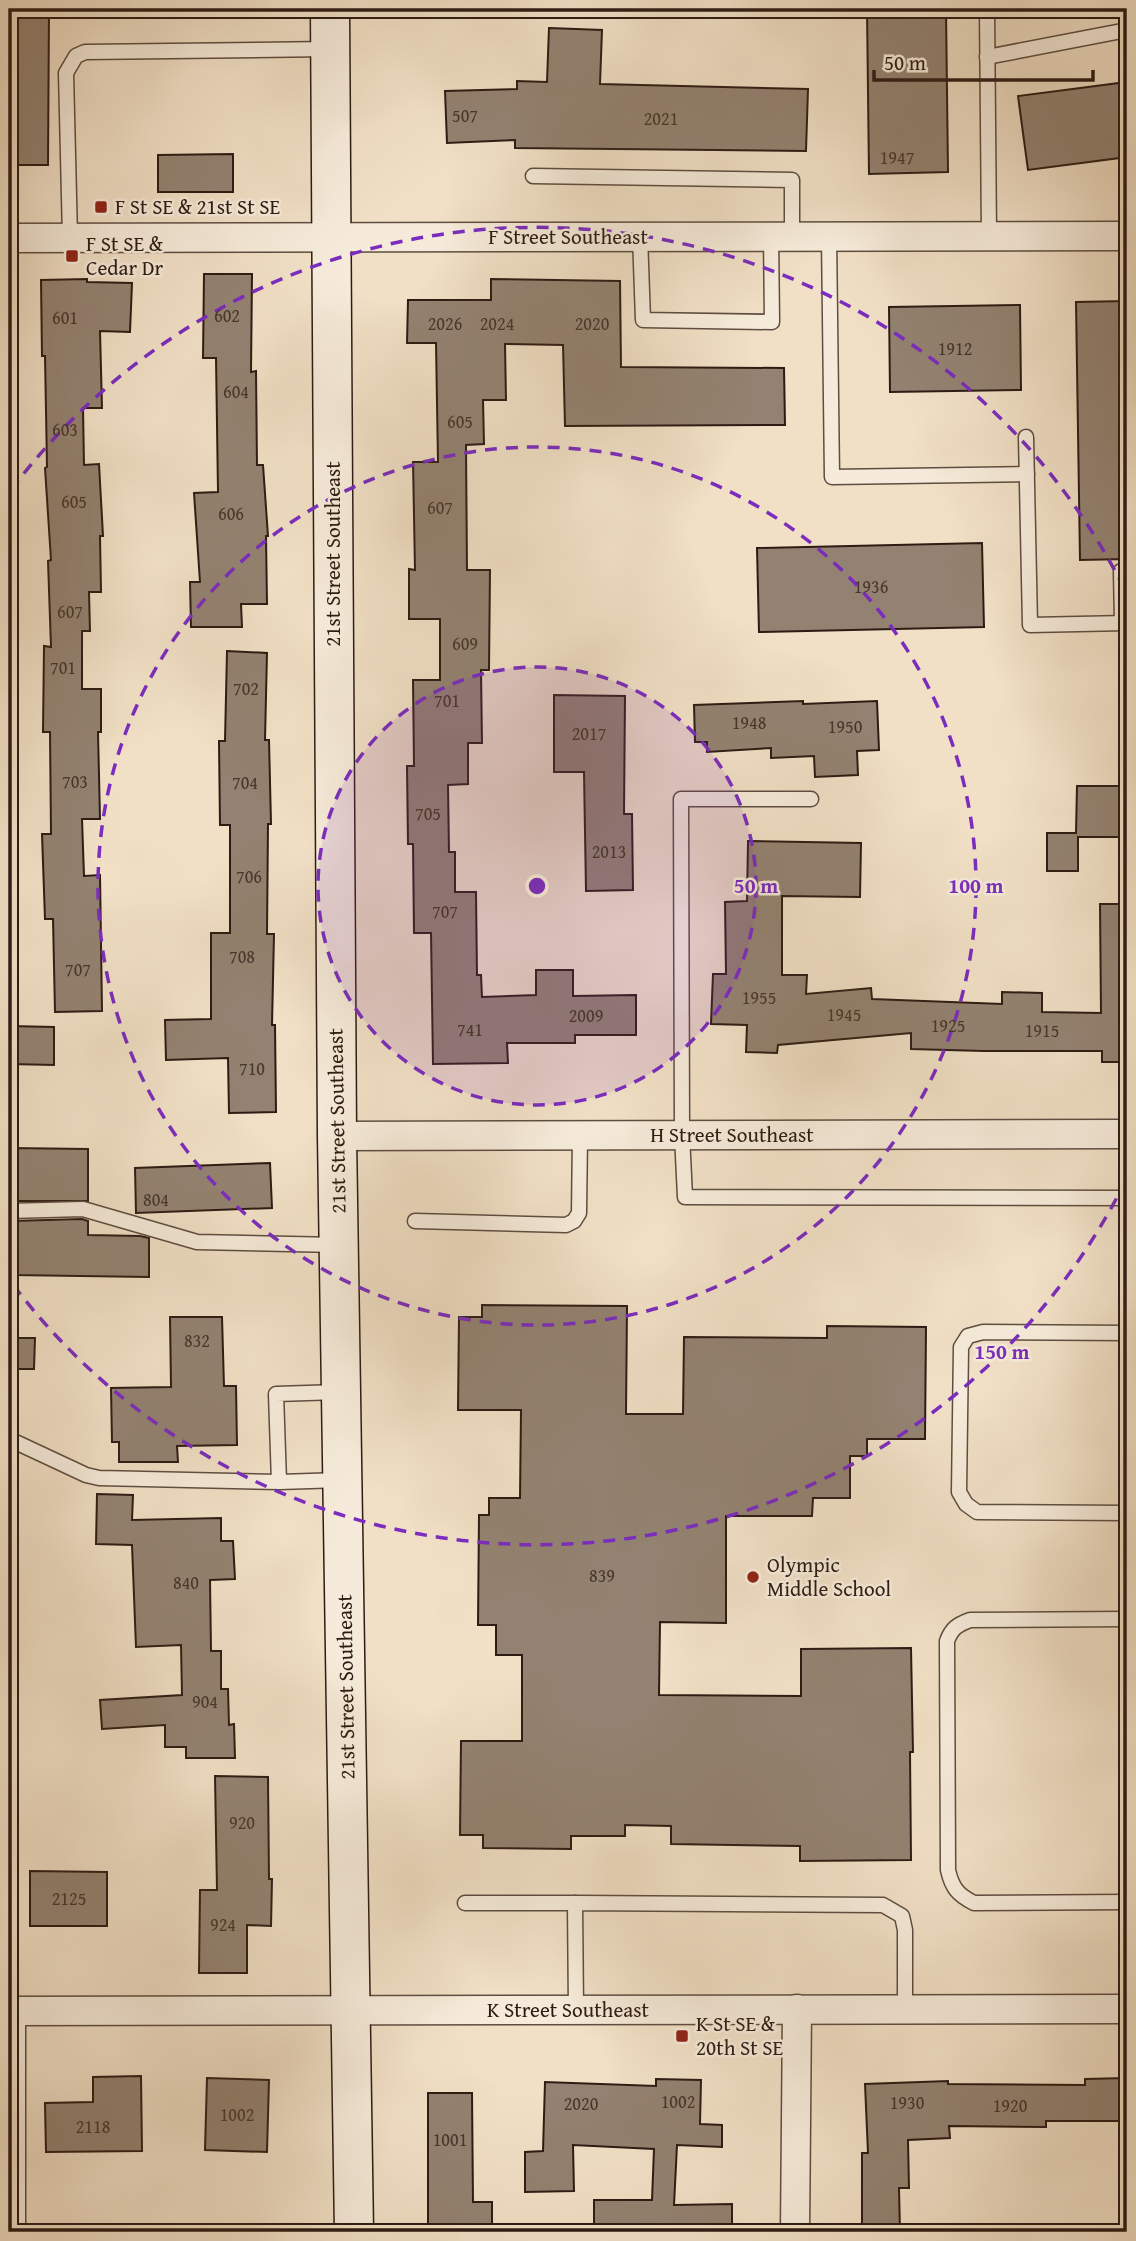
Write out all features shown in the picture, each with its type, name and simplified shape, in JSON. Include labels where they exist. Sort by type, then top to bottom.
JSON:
[{"type":"street","name":"21st Street Southeast","points":[[330,9],[337,1136],[354,2232]]},
{"type":"street","name":"F Street Southeast","points":[[9,238],[1127,236]]},
{"type":"street","name":"H Street Southeast","points":[[337,1136],[1127,1134]]},
{"type":"street","points":[[795,2232],[797,2009]]},
{"type":"street","name":"K Street Southeast","points":[[13,2011],[1127,2009]]},
{"type":"lane","points":[[987,9],[989,236]]},
{"type":"lane","points":[[987,57],[1127,30]]},
{"type":"lane","points":[[70,238],[66,73],[76,56],[85,52],[330,49]]},
{"type":"lane","points":[[533,176],[792,180],[772,322],[643,320],[640,236]]},
{"type":"lane","points":[[829,236],[832,477],[1027,474]]},
{"type":"lane","points":[[1026,438],[1030,625],[1124,623],[1121,572]]},
{"type":"lane","points":[[811,799],[681,799],[682,1135],[685,1197],[1127,1198]]},
{"type":"lane","points":[[415,1221],[566,1225],[579,1213],[580,1136]]},
{"type":"lane","points":[[9,1211],[83,1209],[197,1242],[339,1245]]},
{"type":"lane","points":[[1127,1333],[983,1332],[968,1336],[961,1348],[959,1492],[966,1504],[977,1512],[1127,1513]]},
{"type":"lane","points":[[279,1482],[276,1394],[341,1392]]},
{"type":"lane","points":[[9,1439],[86,1475],[99,1478],[279,1482],[342,1480]]},
{"type":"lane","points":[[1127,1619],[970,1620],[956,1625],[947,1641],[948,1870],[950,1881],[959,1895],[974,1903],[1127,1902]]},
{"type":"lane","points":[[465,1903],[883,1905],[902,1916],[905,1930],[905,2009]]},
{"type":"lane","points":[[576,1903],[576,2010]]},
{"type":"lane","points":[[13,2011],[18,2232]]},
{"type":"building","points":[[9,9],[49,9],[48,165],[9,165]]},
{"type":"building","points":[[867,9],[946,9],[948,172],[869,174]]},
{"type":"building","points":[[549,28],[602,30],[600,84],[808,89],[806,151],[515,148],[515,140],[447,143],[445,91],[517,89],[517,81],[547,82]]},
{"type":"building","points":[[1127,82],[1127,157],[1028,170],[1018,96]]},
{"type":"building","points":[[233,154],[233,192],[158,192],[158,155]]},
{"type":"building","points":[[204,274],[252,274],[251,372],[256,371],[257,465],[263,465],[268,536],[267,604],[241,604],[242,627],[191,627],[190,582],[200,582],[194,493],[218,492],[216,358],[203,358]]},
{"type":"building","points":[[87,279],[87,282],[132,283],[130,332],[100,331],[102,408],[83,408],[84,465],[99,464],[103,536],[100,536],[101,592],[89,592],[90,631],[82,631],[82,689],[101,689],[101,732],[98,732],[100,819],[82,819],[84,876],[100,875],[102,1011],[55,1012],[53,919],[45,919],[42,834],[51,834],[50,732],[43,732],[44,646],[51,647],[48,561],[51,560],[45,468],[45,356],[42,356],[41,280]]},
{"type":"building","points":[[491,279],[620,281],[621,367],[784,368],[785,425],[565,426],[563,345],[505,344],[506,400],[483,400],[484,444],[466,445],[467,570],[490,570],[489,670],[481,670],[482,743],[468,743],[468,784],[448,785],[449,852],[455,852],[455,892],[476,892],[477,975],[481,975],[482,997],[536,995],[536,970],[573,970],[573,996],[636,995],[636,1035],[575,1035],[575,1043],[507,1043],[508,1063],[433,1064],[431,933],[414,933],[413,844],[408,844],[407,766],[414,766],[413,680],[440,680],[440,619],[409,619],[409,569],[415,570],[413,462],[438,462],[436,343],[407,343],[408,300],[491,300]]},
{"type":"building","points":[[1127,301],[1127,559],[1080,560],[1076,302]]},
{"type":"building","points":[[1020,305],[1021,390],[890,392],[889,307]]},
{"type":"building","points":[[982,543],[984,627],[759,632],[757,548]]},
{"type":"building","points":[[227,651],[267,653],[265,740],[269,740],[271,824],[268,824],[267,934],[274,934],[272,1025],[275,1025],[276,1112],[229,1113],[228,1058],[166,1060],[165,1020],[211,1019],[211,933],[230,933],[230,825],[220,825],[219,741],[225,741]]},
{"type":"building","points":[[554,695],[625,696],[624,814],[632,814],[633,890],[586,891],[584,772],[554,772]]},
{"type":"building","points":[[803,701],[803,704],[877,701],[879,750],[857,751],[858,775],[815,777],[814,756],[771,758],[771,748],[707,752],[707,742],[695,742],[694,705]]},
{"type":"building","points":[[1077,786],[1127,786],[1127,837],[1078,837],[1078,871],[1047,871],[1047,833],[1076,833]]},
{"type":"building","points":[[748,841],[861,843],[860,897],[782,896],[782,975],[807,975],[806,994],[871,988],[872,999],[1002,1004],[1002,992],[1042,993],[1042,1012],[1101,1013],[1100,904],[1127,904],[1127,1062],[1102,1062],[1102,1051],[911,1049],[911,1033],[778,1045],[777,1053],[746,1052],[747,1025],[711,1024],[713,974],[726,974],[725,902],[747,901]]},
{"type":"building","points":[[9,1026],[54,1027],[54,1065],[9,1064]]},
{"type":"building","points":[[9,1148],[88,1149],[88,1201],[12,1201],[12,1191],[9,1191]]},
{"type":"building","points":[[270,1163],[272,1208],[136,1213],[135,1168]]},
{"type":"building","points":[[12,1221],[88,1221],[88,1235],[149,1238],[149,1277],[12,1275]]},
{"type":"building","name":"Olympic Middle School","points":[[482,1305],[627,1306],[626,1414],[683,1414],[684,1337],[827,1338],[827,1326],[926,1327],[925,1439],[867,1439],[867,1456],[850,1456],[850,1498],[813,1498],[812,1516],[726,1516],[726,1623],[660,1622],[659,1695],[801,1696],[801,1649],[911,1648],[911,1860],[800,1861],[800,1846],[671,1844],[671,1826],[625,1825],[625,1836],[571,1836],[571,1849],[483,1848],[483,1835],[460,1835],[461,1741],[522,1741],[522,1655],[496,1655],[496,1625],[478,1625],[479,1515],[489,1515],[489,1498],[520,1498],[521,1410],[458,1410],[459,1317],[482,1317]]},
{"type":"building","points":[[170,1317],[222,1317],[224,1386],[236,1386],[237,1445],[177,1446],[178,1462],[119,1462],[119,1442],[112,1442],[111,1388],[171,1387]]},
{"type":"building","points":[[9,1338],[35,1338],[34,1369],[9,1369]]},
{"type":"building","points":[[97,1494],[133,1495],[132,1520],[221,1518],[221,1541],[233,1541],[235,1579],[210,1580],[211,1651],[221,1651],[221,1689],[228,1689],[229,1725],[234,1724],[235,1758],[186,1758],[186,1747],[165,1747],[165,1725],[102,1729],[100,1700],[182,1695],[181,1645],[136,1647],[132,1545],[96,1544]]},
{"type":"building","points":[[215,1776],[268,1777],[271,1926],[247,1925],[247,1973],[199,1973],[200,1890],[217,1890]]},
{"type":"building","points":[[30,1871],[107,1872],[107,1926],[30,1926]]},
{"type":"building","points":[[141,2076],[142,2151],[46,2152],[45,2103],[93,2102],[93,2077]]},
{"type":"building","points":[[207,2078],[269,2080],[267,2152],[205,2150]]},
{"type":"building","points":[[1127,2078],[1127,2121],[1046,2121],[1046,2127],[949,2126],[950,2138],[908,2140],[909,2188],[899,2188],[900,2232],[862,2232],[862,2153],[868,2153],[865,2084],[948,2081],[948,2084],[1085,2085],[1085,2079]]},
{"type":"building","points":[[656,2079],[701,2080],[700,2124],[722,2125],[722,2147],[677,2145],[674,2205],[732,2204],[732,2232],[594,2232],[594,2200],[652,2200],[654,2149],[573,2145],[574,2191],[525,2192],[525,2152],[543,2151],[545,2082],[656,2086]]},
{"type":"building","points":[[428,2093],[472,2093],[473,2202],[492,2202],[492,2232],[428,2232]]},
{"type":"place","name":"F St SE & 21st St SE","points":[[101,207]]},
{"type":"place","name":"F St SE & Cedar Dr","points":[[72,256]]},
{"type":"place","name":"Olympic Middle School","points":[[753,1577]]},
{"type":"place","name":"K St SE & 20th St SE","points":[[682,2036]]}]
